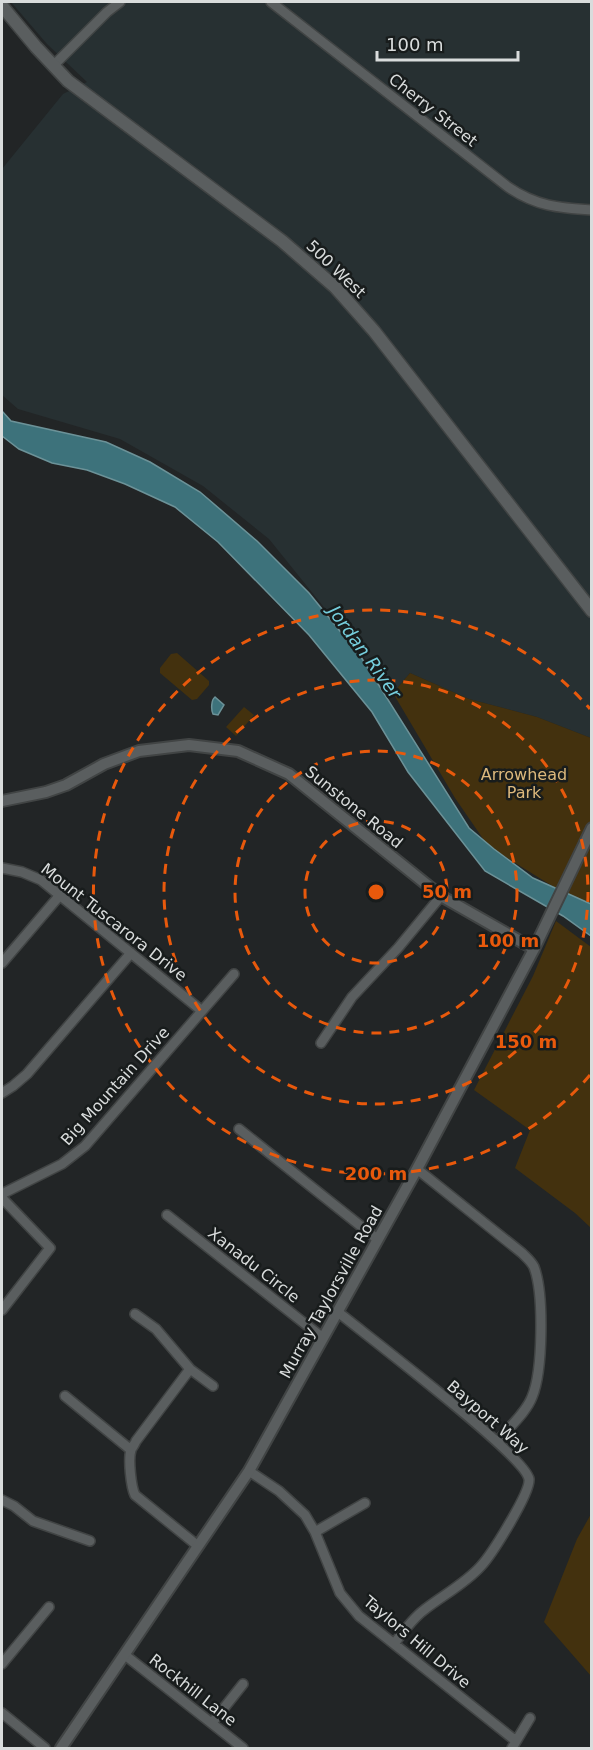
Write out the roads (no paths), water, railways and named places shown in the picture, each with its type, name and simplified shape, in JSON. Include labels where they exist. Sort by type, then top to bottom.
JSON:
[{"type":"main road","name":"500 West","points":[[2,6],[53,66],[86,96],[294,251],[335,287],[374,331],[591,611]]},
{"type":"street","points":[[53,66],[120,2]]},
{"type":"street","name":"Cherry Street","points":[[271,2],[508,187],[544,206],[591,210]]},
{"type":"street","name":"Sunstone Road","points":[[2,801],[46,792],[66,785],[104,764],[139,751],[189,745],[238,751],[273,766],[297,780],[441,896],[534,949]]},
{"type":"street","name":"Murray Taylorsville Road","points":[[61,1749],[249,1471],[417,1169],[534,949],[591,828]]},
{"type":"street","name":"Mount Tuscarora Drive","points":[[2,868],[32,875],[202,1011]]},
{"type":"street","points":[[2,963],[60,896]]},
{"type":"street","points":[[321,1043],[352,997],[398,948],[441,896]]},
{"type":"street","points":[[2,1093],[27,1074],[131,953]]},
{"type":"street","name":"Big Mountain Drive","points":[[2,1196],[62,1164],[85,1146],[234,974]]},
{"type":"street","points":[[239,1129],[377,1239]]},
{"type":"street","points":[[417,1169],[522,1253],[533,1265],[537,1276],[540,1359],[534,1392],[531,1400],[498,1441]]},
{"type":"street","points":[[2,1196],[50,1248],[2,1310]]},
{"type":"street","name":"Xanadu Circle","points":[[167,1215],[323,1338]]},
{"type":"street","name":"Bayport Way","points":[[338,1312],[498,1441],[524,1469],[529,1481],[527,1489],[492,1552],[482,1565],[470,1577],[414,1618],[394,1644]]},
{"type":"street","points":[[135,1314],[156,1329],[190,1369],[213,1386]]},
{"type":"street","points":[[190,1369],[131,1450],[131,1484],[135,1495],[198,1546]]},
{"type":"street","points":[[65,1396],[131,1450]]},
{"type":"street","name":"Taylors Hill Drive","points":[[249,1471],[292,1501],[305,1515],[315,1532],[340,1593],[359,1616],[514,1745]]},
{"type":"street","points":[[2,1500],[33,1521],[90,1541]]},
{"type":"street","points":[[315,1532],[365,1503]]},
{"type":"street","points":[[2,1664],[49,1607]]},
{"type":"street","name":"Rockhill Lane","points":[[125,1654],[243,1749]]},
{"type":"street","points":[[212,1723],[243,1684]]},
{"type":"street","points":[[2,1713],[45,1749]]},
{"type":"street","points":[[514,1745],[530,1718]]},
{"type":"water","points":[[2,411],[11,421],[106,442],[150,462],[200,492],[257,541],[309,593],[361,657],[469,828],[533,878],[591,904],[591,936],[563,916],[485,871],[408,772],[372,712],[309,635],[218,542],[175,507],[125,484],[87,470],[52,463],[19,449],[2,436]]},
{"type":"water","points":[[215,697],[224,705],[218,715],[213,714],[212,710]]},
{"type":"water label","name":"Jordan River","points":[[365,652]]},
{"type":"park label","name":"Arrowhead Park","points":[[524,783]]}]
